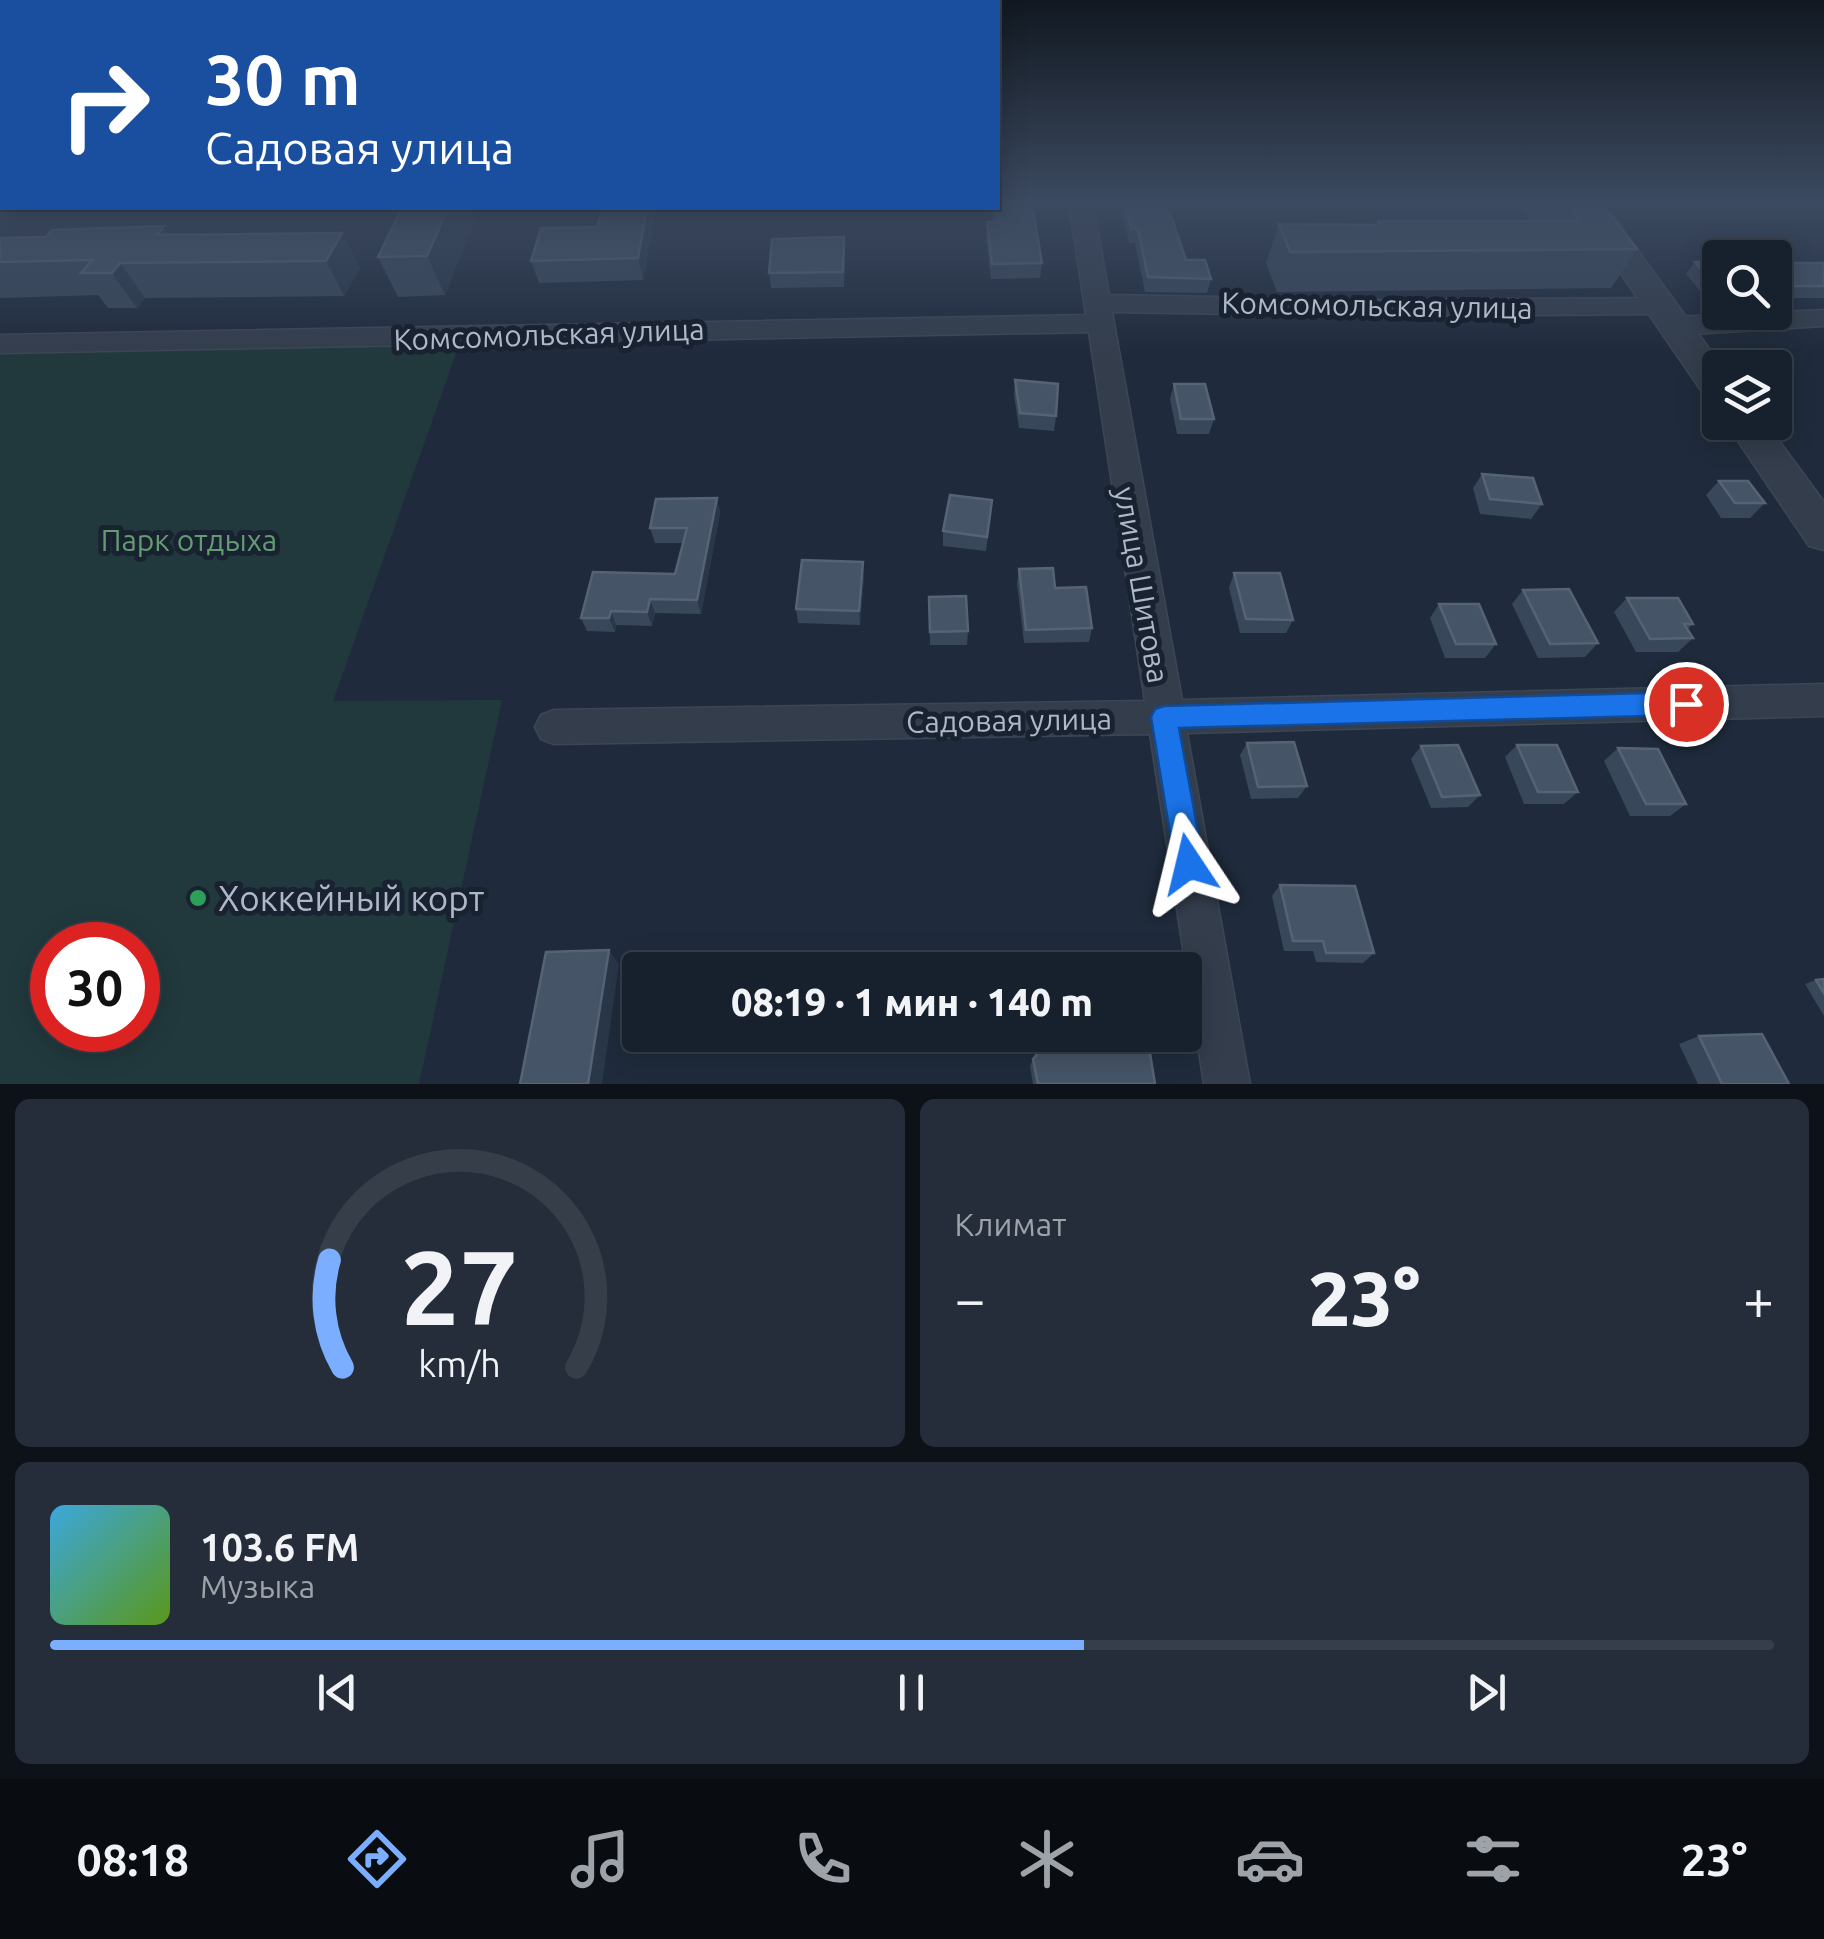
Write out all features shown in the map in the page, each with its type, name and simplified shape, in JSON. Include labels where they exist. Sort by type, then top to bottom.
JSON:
[{"type":"street","name":"улица Шитова","points":[[1088,255],[1227,1084]]},
{"type":"street","points":[[1624,255],[1702,365]]},
{"type":"street","name":"Комсомольская улица","points":[[0,344],[1375,308],[1824,318]]},
{"type":"street","points":[[1757,440],[1824,534]]},
{"type":"street","name":"Садовая улица","points":[[554,728],[1824,700]]},
{"type":"green space","name":"Парк отдыха","points":[[459,345],[333,701],[502,700],[419,1084],[0,1084],[0,352]]},
{"type":"building","points":[[0,255],[330,255],[326,261],[120,263],[112,273],[81,273],[92,260],[0,262]]},
{"type":"building","points":[[379,255],[428,255],[427,256]]},
{"type":"building","points":[[533,255],[639,255],[638,258],[531,261]]},
{"type":"building","points":[[771,255],[843,255],[843,272],[769,273]]},
{"type":"building","points":[[991,255],[1041,255],[1042,263],[992,264]]},
{"type":"building","points":[[1143,255],[1184,255],[1186,260],[1205,260],[1211,279],[1148,277]]},
{"type":"building","points":[[1792,263],[1824,263],[1824,286],[1792,286]]},
{"type":"building","points":[[1015,380],[1058,384],[1056,416],[1020,413]]},
{"type":"building","points":[[1174,384],[1205,384],[1214,419],[1181,419]]},
{"type":"building","points":[[1482,474],[1533,478],[1542,504],[1490,499]]},
{"type":"building","points":[[1719,481],[1748,481],[1765,503],[1735,503]]},
{"type":"building","points":[[950,495],[992,500],[987,537],[943,531]]},
{"type":"building","points":[[717,498],[697,600],[650,599],[647,612],[611,611],[609,618],[581,618],[593,572],[675,574],[687,528],[650,528],[656,499]]},
{"type":"building","points":[[802,560],[863,562],[859,611],[796,609]]},
{"type":"building","points":[[1053,568],[1055,588],[1086,587],[1092,628],[1026,630],[1019,569]]},
{"type":"building","points":[[1234,573],[1280,573],[1293,620],[1246,619]]},
{"type":"building","points":[[1569,589],[1598,643],[1550,644],[1523,590]]},
{"type":"building","points":[[966,596],[968,631],[930,632],[929,597]]},
{"type":"building","points":[[1627,598],[1678,598],[1693,624],[1684,624],[1693,638],[1650,639]]},
{"type":"building","points":[[1439,604],[1479,604],[1496,644],[1456,644]]},
{"type":"building","points":[[1294,742],[1307,786],[1258,787],[1247,743]]},
{"type":"building","points":[[1458,745],[1480,795],[1442,797],[1421,746]]},
{"type":"building","points":[[1517,745],[1557,745],[1578,792],[1538,792]]},
{"type":"building","points":[[1618,748],[1658,749],[1686,804],[1646,804]]},
{"type":"building","points":[[1280,885],[1355,886],[1374,953],[1326,953],[1323,941],[1293,941]]},
{"type":"building","points":[[609,950],[588,1084],[520,1084],[546,952]]},
{"type":"building","points":[[1762,1034],[1789,1084],[1722,1084],[1699,1036]]},
{"type":"building","points":[[1039,1052],[1150,1052],[1155,1084],[1038,1084],[1033,1059]]},
{"type":"place","name":"Хоккейный корт","points":[[198,898]]},
{"type":"route","points":[[1189,864],[1164,717],[1686,704]]}]
